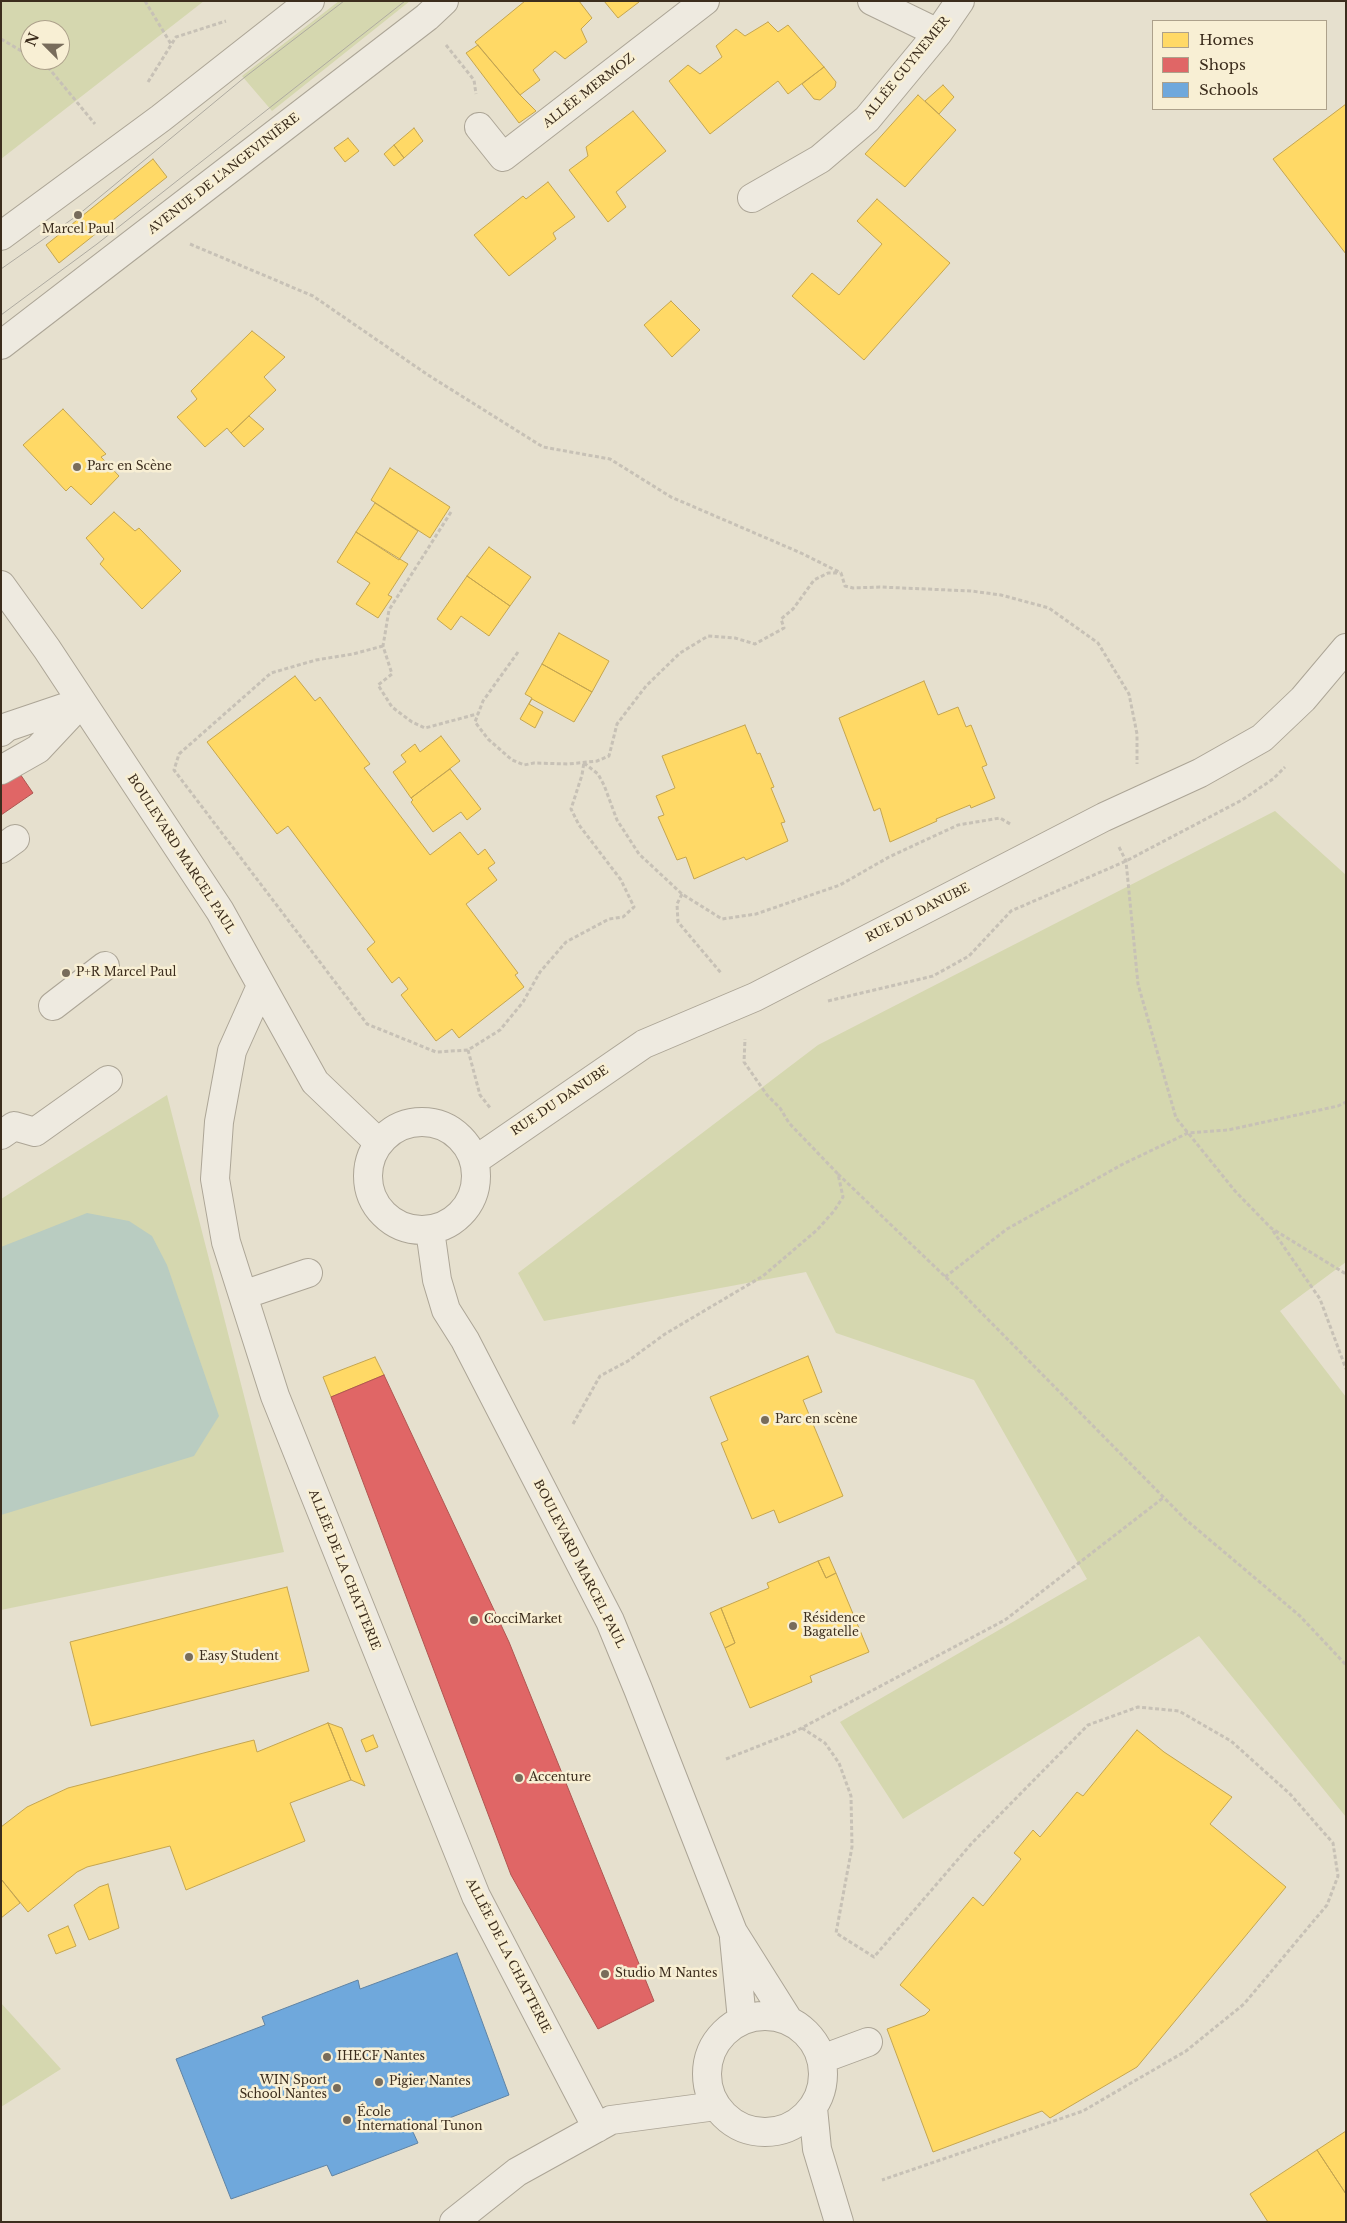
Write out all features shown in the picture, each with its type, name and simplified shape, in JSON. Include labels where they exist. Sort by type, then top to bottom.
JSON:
[{"type":"street","points":[[1,236],[117,151],[310,1]]},
{"type":"street","name":"ALLÉE MERMOZ","points":[[479,127],[502,157],[705,1]]},
{"type":"street","points":[[872,1],[938,33]]},
{"type":"street","name":"ALLÉE GUYNEMER","points":[[752,198],[820,159],[867,119],[938,33],[960,1]]},
{"type":"street","name":"AVENUE DE L'ANGEVINIÈRE","points":[[1,345],[436,9]]},
{"type":"street","name":"BOULEVARD MARCEL PAUL","points":[[1,585],[48,649],[220,911],[315,1082],[379,1143]]},
{"type":"street","name":"RUE DU DANUBE","points":[[474,1161],[644,1044],[742,1002],[1104,817],[1200,773],[1262,738],[1303,699],[1346,648]]},
{"type":"street","points":[[1,732],[7,728],[82,702]]},
{"type":"street","points":[[1,770],[38,749],[82,702]]},
{"type":"street","points":[[53,1006],[104,966]]},
{"type":"street","name":"ALLÉE DE LA CHATTERIE","points":[[261,986],[232,1050],[219,1122],[215,1179],[226,1242],[275,1396],[476,1896],[596,2128]]},
{"type":"street","points":[[8,1130],[35,1132],[108,1080]]},
{"type":"street","points":[[420,1122],[443,1126],[462,1140],[474,1161],[476,1183],[468,1205],[452,1222],[430,1230],[409,1229],[390,1220],[375,1204],[368,1184],[369,1162],[379,1143],[397,1128],[420,1122]]},
{"type":"street","name":"BOULEVARD MARCEL PAUL","points":[[430,1230],[437,1280],[446,1310],[465,1340],[610,1621],[733,1932],[788,2020]]},
{"type":"street","points":[[243,1295],[308,1273]]},
{"type":"street","name":"BOULEVARD MARCEL PAUL","points":[[733,1932],[742,2020]]},
{"type":"street","points":[[766,2016],[788,2020],[809,2036],[822,2059],[823,2085],[813,2108],[792,2127],[764,2133],[736,2126],[716,2106],[707,2082],[709,2057],[721,2035],[742,2020],[766,2016]]},
{"type":"street","points":[[822,2059],[868,2042]]},
{"type":"street","points":[[454,2222],[517,2172],[611,2120],[716,2106]]},
{"type":"street","points":[[813,2108],[817,2149],[839,2222]]},
{"type":"path","points":[[145,1],[171,44]]},
{"type":"path","points":[[436,9],[435,31],[474,80],[479,127]]},
{"type":"path","points":[[1,39],[20,50]]},
{"type":"path","points":[[50,70],[117,151]]},
{"type":"path","points":[[166,219],[192,246],[313,296],[428,375],[543,447],[610,460],[671,497],[801,553],[841,573],[845,586],[853,588],[889,587],[971,591],[1001,595],[1049,608],[1098,644],[1129,694],[1137,734],[1138,802]]},
{"type":"path","points":[[451,512],[389,610],[383,646],[392,674],[378,685],[392,707],[412,722],[425,728],[478,714]]},
{"type":"path","points":[[518,652],[483,701],[475,722],[488,740],[512,760],[524,765],[534,762],[568,764],[597,761],[610,756],[617,724],[646,686],[680,653],[708,636],[735,638],[755,644],[784,628],[781,619],[793,609],[814,580],[828,573],[841,573]]},
{"type":"path","points":[[383,646],[316,660],[271,673],[179,754],[174,770],[367,1024],[436,1052],[468,1050],[500,1030],[524,1002],[540,972],[566,942],[609,920],[623,917],[634,907],[622,880],[579,825],[571,809],[582,775],[584,762]]},
{"type":"path","points":[[584,762],[598,774],[604,784],[616,820],[639,854],[682,894],[722,919],[756,914],[840,885],[889,857],[958,825],[1000,818],[1015,827],[1023,859]]},
{"type":"path","points":[[1104,817],[1126,861],[1138,984],[1176,1118],[1234,1191],[1271,1228],[1320,1299],[1346,1369]]},
{"type":"path","points":[[682,894],[677,904],[678,922],[713,963],[742,1002]]},
{"type":"path","points":[[746,1032],[744,1062],[767,1095],[780,1108],[789,1123],[838,1174],[946,1277],[1185,1520],[1300,1616],[1346,1665]]},
{"type":"path","points":[[946,1277],[1007,1229],[1123,1164],[1188,1133],[1228,1130],[1338,1106],[1346,1102]]},
{"type":"path","points":[[573,1424],[600,1376],[628,1361],[665,1334],[763,1276],[817,1230],[843,1197],[838,1174]]},
{"type":"path","points":[[1271,1228],[1346,1274]]},
{"type":"path","points":[[726,1759],[802,1728],[1004,1620],[1163,1498]]},
{"type":"path","points":[[802,1728],[825,1742],[840,1764],[851,1796],[852,1847],[836,1933],[874,1957],[972,1843],[1088,1726],[1138,1707],[1179,1711],[1231,1741],[1290,1794],[1334,1843],[1338,1876],[1327,1905],[1244,2004],[1186,2051],[1082,2111],[882,2180]]},
{"type":"green space","points":[[1,1],[204,1],[1,159]]},
{"type":"green space","points":[[339,1],[410,1],[272,111],[242,76]]},
{"type":"green space","points":[[1275,811],[1346,875],[1346,1262],[1280,1311],[1346,1397],[1346,1817],[1199,1636],[903,1819],[840,1722],[1087,1579],[974,1380],[836,1333],[806,1272],[544,1321],[518,1273],[818,1045]]},
{"type":"green space","points":[[167,1095],[284,1552],[1,1610],[1,1199]]},
{"type":"green space","points":[[1,2003],[61,2069],[1,2107]]},
{"type":"shaded area","points":[[87,1213],[129,1221],[152,1236],[167,1265],[219,1416],[194,1456],[1,1515],[1,1247]]},
{"type":"building: Homes","points":[[525,1],[579,1],[592,18],[581,29],[587,42],[565,59],[555,51],[533,70],[540,80],[520,95],[475,42]]},
{"type":"building: Homes","points":[[604,1],[639,1],[639,2],[618,18]]},
{"type":"building: Homes","points":[[768,22],[778,32],[788,25],[824,67],[788,94],[778,81],[710,134],[669,81],[688,65],[700,74],[722,57],[716,46],[736,29],[745,36]]},
{"type":"building: Homes","points":[[478,45],[536,111],[519,123],[466,53]]},
{"type":"building: Homes","points":[[824,67],[836,82],[835,87],[820,100],[814,99],[802,84]]},
{"type":"building: Homes","points":[[943,85],[954,97],[939,114],[925,101]]},
{"type":"building: Homes","points":[[918,95],[956,130],[905,187],[865,154]]},
{"type":"building: Homes","points":[[1346,104],[1346,254],[1273,159]]},
{"type":"building: Homes","points":[[633,111],[666,151],[616,192],[626,207],[608,222],[569,170],[588,156],[586,147]]},
{"type":"building: Homes","points":[[414,128],[423,141],[404,158],[394,145]]},
{"type":"building: Homes","points":[[348,138],[359,151],[345,162],[334,148]]},
{"type":"building: Homes","points":[[394,145],[404,158],[394,166],[384,154]]},
{"type":"building: Homes","points":[[153,159],[167,177],[59,263],[46,245]]},
{"type":"building: Homes","points":[[548,182],[575,217],[553,233],[556,239],[509,276],[474,235],[523,196],[526,199]]},
{"type":"building: Homes","points":[[877,199],[950,263],[864,360],[792,296],[812,273],[839,295],[882,244],[857,221]]},
{"type":"building: Homes","points":[[671,301],[700,330],[672,357],[644,325]]},
{"type":"building: Homes","points":[[252,331],[285,357],[264,377],[276,390],[231,433],[227,428],[205,447],[177,417],[197,399],[191,391]]},
{"type":"building: Homes","name":"Parc en Scène","points":[[63,409],[106,454],[101,457],[119,476],[91,505],[71,486],[66,491],[23,445]]},
{"type":"building: Homes","points":[[249,416],[264,429],[244,447],[231,433]]},
{"type":"building: Homes","points":[[390,468],[450,507],[430,538],[371,500]]},
{"type":"building: Homes","points":[[375,503],[418,531],[399,560],[356,532]]},
{"type":"building: Homes","points":[[114,512],[135,531],[139,528],[181,571],[142,609],[100,564],[104,559],[86,538]]},
{"type":"building: Homes","points":[[356,532],[408,564],[388,595],[392,597],[378,618],[356,604],[370,583],[337,562]]},
{"type":"building: Homes","points":[[489,547],[531,577],[510,606],[467,576]]},
{"type":"building: Homes","points":[[467,576],[510,606],[489,636],[461,616],[451,630],[437,619]]},
{"type":"building: Homes","points":[[559,633],[609,661],[592,692],[542,664]]},
{"type":"building: Homes","points":[[542,664],[592,692],[574,722],[532,699],[529,704],[543,712],[535,728],[520,719],[532,698],[525,694]]},
{"type":"building: Homes","points":[[295,676],[315,701],[320,697],[370,764],[364,768],[430,855],[460,832],[478,855],[485,849],[495,863],[488,868],[497,880],[466,904],[518,973],[515,975],[524,987],[459,1038],[452,1029],[436,1041],[401,995],[408,989],[399,977],[392,983],[367,949],[375,942],[288,826],[277,834],[207,742]]},
{"type":"building: Homes","points":[[924,681],[938,715],[958,707],[966,727],[971,725],[987,765],[982,767],[995,798],[971,808],[970,805],[936,819],[937,821],[890,842],[880,808],[874,811],[839,718]]},
{"type":"building: Homes","points":[[745,725],[757,754],[760,753],[774,787],[771,788],[785,822],[781,823],[788,841],[746,860],[744,857],[694,879],[686,857],[677,860],[658,817],[664,815],[656,796],[675,788],[662,756]]},
{"type":"building: Homes","points":[[441,736],[460,761],[411,798],[393,772],[406,762],[401,755],[415,744],[420,752]]},
{"type":"building: Homes","points":[[450,769],[481,809],[467,820],[461,812],[433,832],[411,802],[413,800],[411,798]]},
{"type":"building: Homes","name":"Parc en scène","points":[[808,1356],[822,1392],[803,1400],[843,1496],[779,1523],[774,1510],[752,1519],[721,1443],[728,1440],[710,1397]]},
{"type":"building: Homes","points":[[375,1357],[384,1375],[331,1397],[323,1377]]},
{"type":"building: Homes","points":[[829,1557],[836,1573],[826,1578],[818,1561]]},
{"type":"building: Homes","name":"Résidence Bagatelle","points":[[818,1561],[826,1578],[836,1573],[869,1652],[810,1676],[812,1682],[750,1708],[725,1648],[735,1643],[721,1608],[769,1588],[767,1583]]},
{"type":"building: Homes","name":"Easy Student","points":[[287,1587],[309,1671],[91,1726],[70,1642]]},
{"type":"building: Homes","points":[[721,1608],[735,1643],[725,1648],[710,1613]]},
{"type":"building: Homes","points":[[328,1723],[351,1780],[290,1803],[305,1841],[186,1890],[170,1846],[87,1867],[77,1872],[28,1912],[1,1879],[1,1827],[27,1807],[68,1788],[254,1740],[257,1752]]},
{"type":"building: Homes","points":[[328,1723],[342,1728],[365,1786],[351,1780]]},
{"type":"building: Homes","points":[[1137,1730],[1164,1752],[1232,1797],[1210,1824],[1286,1887],[1137,2067],[1050,2118],[1042,2111],[933,2152],[887,2029],[925,2015],[930,2010],[900,1985],[973,1897],[983,1906],[1021,1859],[1014,1853],[1033,1830],[1040,1837],[1077,1792],[1083,1796]]},
{"type":"building: Homes","points":[[373,1735],[378,1747],[366,1752],[361,1740]]},
{"type":"building: Homes","points":[[1,1879],[20,1903],[1,1918]]},
{"type":"building: Homes","points":[[108,1884],[119,1928],[89,1940],[74,1905],[99,1887]]},
{"type":"building: Homes","points":[[68,1926],[76,1946],[56,1954],[48,1935]]},
{"type":"building: Homes","points":[[1346,2131],[1346,2194],[1317,2150]]},
{"type":"building: Homes","points":[[1317,2150],[1346,2194],[1346,2222],[1268,2222],[1250,2194]]},
{"type":"building: Shops","points":[[18,771],[33,793],[1,815],[1,783]]},
{"type":"building: Shops","points":[[384,1375],[509,1642],[654,2001],[598,2029],[511,1875],[331,1397]]},
{"type":"building: Schools","points":[[457,1953],[509,2095],[413,2132],[418,2143],[332,2176],[327,2165],[231,2199],[176,2059],[265,2025],[262,2017],[358,1980],[360,1989]]},
{"type":"tram line","points":[[1,269],[78,215],[245,77],[344,1]]},
{"type":"tram line","points":[[1,315],[97,244],[405,1]]},
{"type":"place","name":"Marcel Paul","points":[[78,215]]},
{"type":"place","name":"Parc en Scène","points":[[77,467]]},
{"type":"place","name":"P+R Marcel Paul","points":[[66,973]]},
{"type":"place","name":"Parc en scène","points":[[765,1420]]},
{"type":"place","name":"CocciMarket","points":[[474,1620]]},
{"type":"place","name":"Résidence Bagatelle","points":[[793,1626]]},
{"type":"place","name":"Easy Student","points":[[189,1657]]},
{"type":"place","name":"Accenture","points":[[519,1778]]},
{"type":"place","name":"Studio M Nantes","points":[[605,1974]]},
{"type":"place","name":"IHECF Nantes","points":[[327,2057]]},
{"type":"place","name":"Pigier Nantes","points":[[379,2082]]},
{"type":"place","name":"WIN Sport School Nantes","points":[[337,2088]]},
{"type":"place","name":"École International Tunon","points":[[347,2120]]}]
